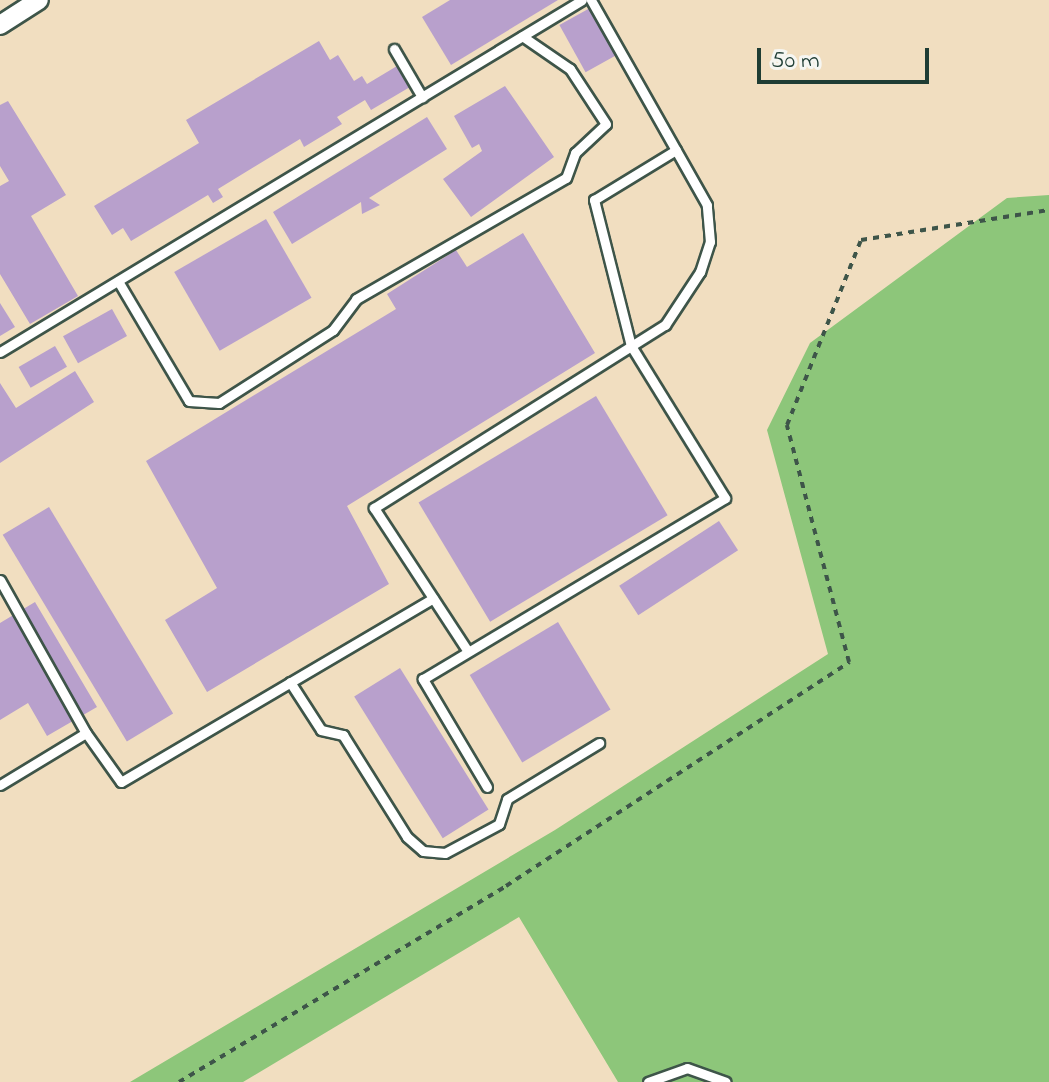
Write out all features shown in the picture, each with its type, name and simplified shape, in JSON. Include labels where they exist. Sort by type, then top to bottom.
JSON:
[{"type":"street","points":[[0,25],[39,0]]},
{"type":"lane","points":[[0,352],[582,0]]},
{"type":"lane","points":[[467,650],[374,508],[665,325],[700,272],[710,242],[707,205],[591,0]]},
{"type":"lane","points":[[118,281],[189,401],[219,403],[333,330],[356,299],[566,178],[575,153],[606,124],[570,69],[522,36]]},
{"type":"lane","points":[[394,49],[422,97]]},
{"type":"lane","points":[[487,787],[423,679],[725,498],[631,346],[594,200],[676,150]]},
{"type":"lane","points":[[0,580],[4,600],[86,733],[121,782],[433,598]]},
{"type":"lane","points":[[290,682],[321,730],[343,735],[407,837],[423,851],[445,853],[499,824],[507,799],[599,743]]},
{"type":"lane","points":[[0,785],[86,733]]},
{"type":"lane","points":[[648,1082],[687,1068],[726,1082]]},
{"type":"path","points":[[179,1082],[506,886],[849,662],[787,425],[861,240],[1049,210]]},
{"type":"green space","points":[[1049,195],[1049,1082],[618,1082],[519,917],[243,1082],[130,1082],[555,830],[828,654],[767,430],[810,343],[1007,198]]},
{"type":"building","points":[[450,0],[558,0],[451,65],[422,17]]},
{"type":"building","points":[[590,8],[616,55],[586,72],[559,25]]},
{"type":"building","points":[[319,41],[330,60],[338,55],[354,81],[362,76],[367,84],[397,66],[410,87],[371,110],[365,100],[337,117],[342,124],[304,147],[300,139],[218,189],[223,197],[213,203],[208,195],[131,241],[123,228],[112,235],[94,206],[199,143],[186,120]]},
{"type":"building","points":[[505,86],[554,157],[471,217],[443,179],[482,151],[479,144],[472,148],[454,116]]},
{"type":"building","points":[[8,101],[66,195],[31,216],[78,296],[30,324],[0,274],[0,186],[9,181],[0,166],[0,105]]},
{"type":"building","points":[[427,117],[447,149],[369,198],[380,205],[362,214],[361,202],[292,244],[273,212]]},
{"type":"building","points":[[266,219],[312,298],[220,351],[174,272]]},
{"type":"building","points":[[523,233],[595,353],[347,506],[389,584],[207,692],[165,620],[217,588],[146,461],[396,309],[387,294],[456,250],[467,267]]},
{"type":"building","points":[[0,303],[15,327],[0,336]]},
{"type":"building","points":[[112,309],[127,336],[78,363],[63,336]]},
{"type":"building","points":[[55,346],[67,367],[31,388],[19,367]]},
{"type":"building","points":[[75,371],[94,402],[0,463],[0,383],[16,408]]},
{"type":"building","points":[[596,396],[668,515],[490,622],[419,503]]},
{"type":"building","points":[[49,507],[173,714],[127,741],[3,535]]},
{"type":"building","points":[[719,521],[738,550],[638,615],[619,586]]},
{"type":"building","points":[[35,602],[97,707],[47,736],[28,703],[0,720],[0,623]]},
{"type":"building","points":[[558,622],[611,709],[522,762],[470,675]]},
{"type":"building","points":[[400,668],[488,810],[443,838],[354,697]]}]
